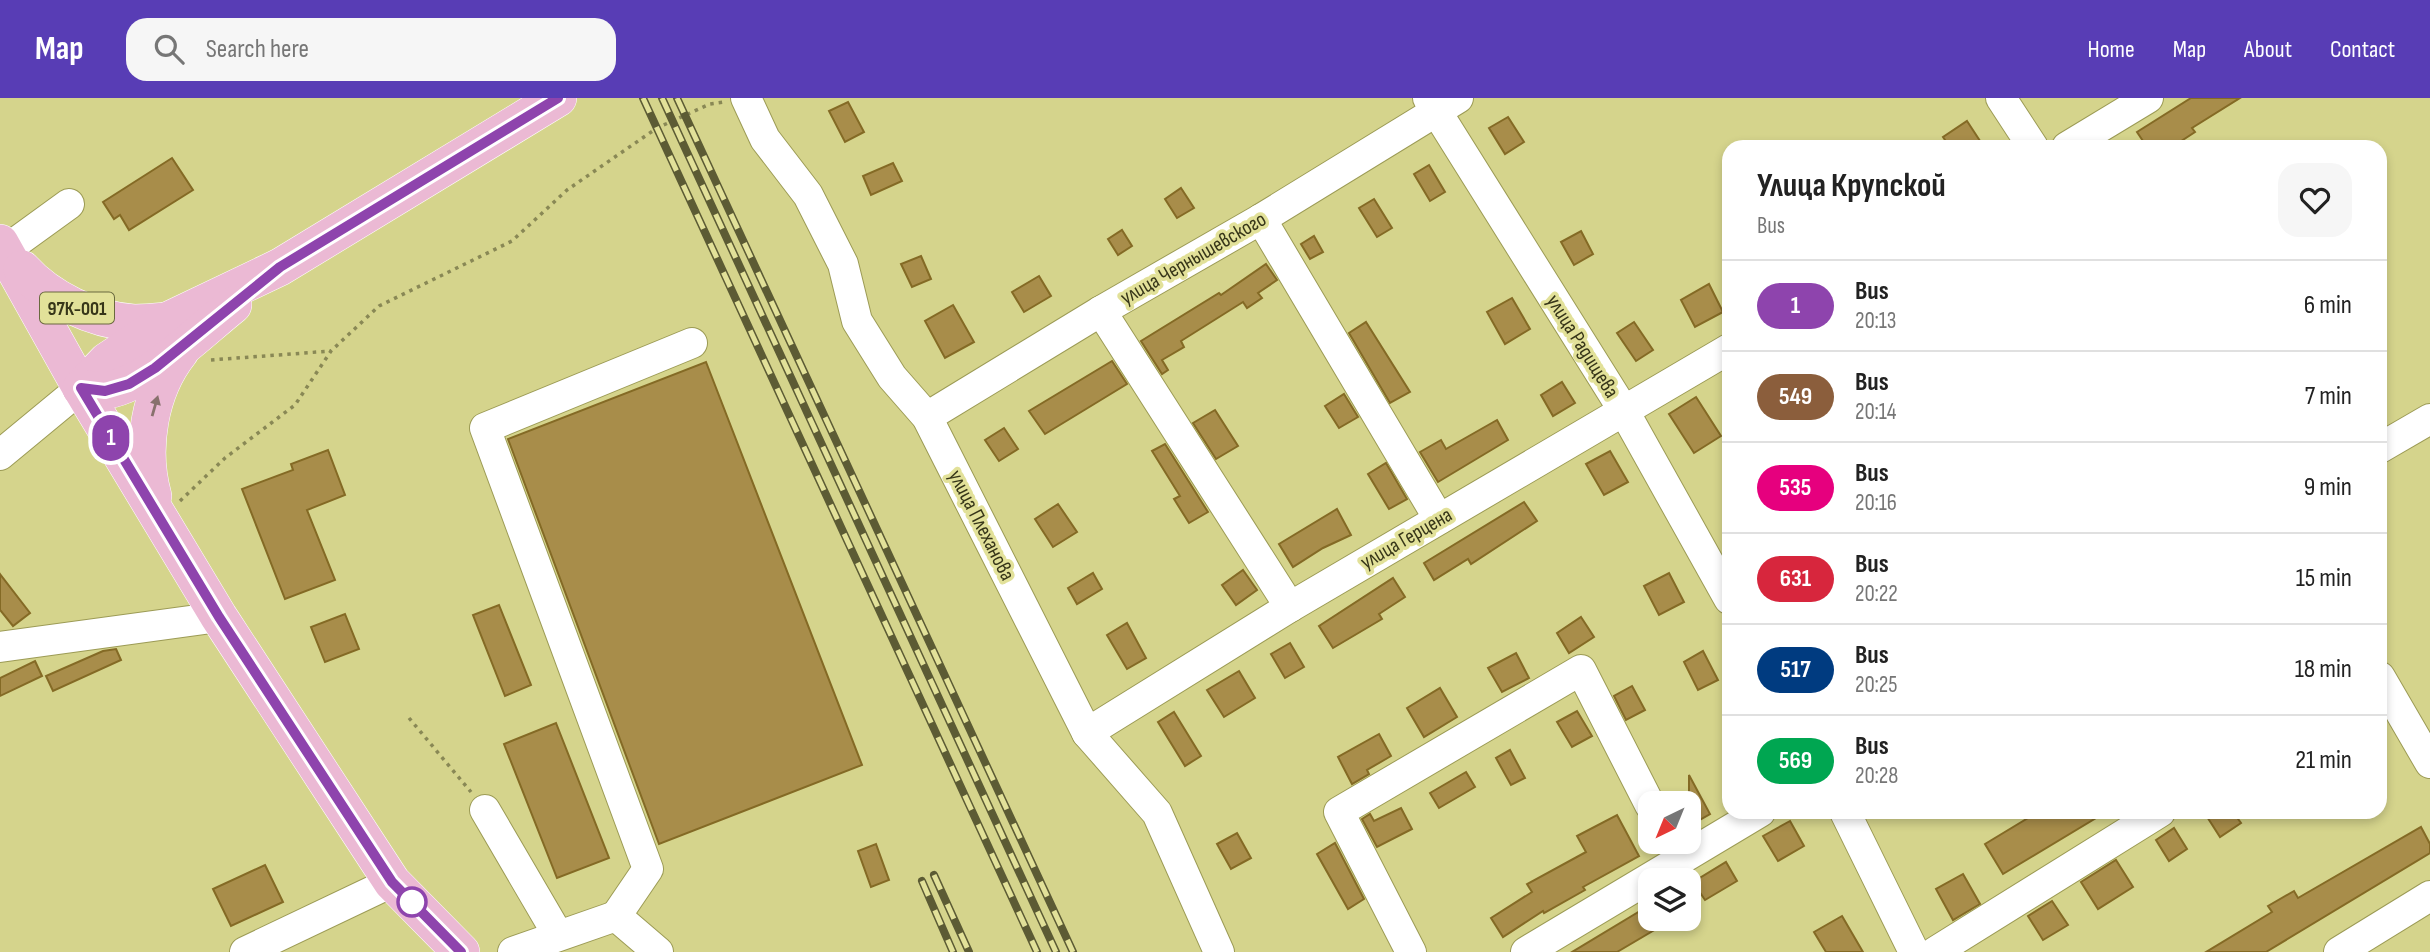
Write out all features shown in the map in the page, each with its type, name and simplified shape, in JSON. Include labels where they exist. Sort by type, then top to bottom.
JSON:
[{"type":"main road","points":[[81,388],[105,391],[129,384],[155,368],[280,267],[558,98]]},
{"type":"main road","name":"97К-001","points":[[2,249],[28,275],[54,295],[79,309],[189,340]]},
{"type":"main road","name":"97К-001","points":[[2,249],[81,388]]},
{"type":"main road","points":[[160,520],[149,482],[149,427],[158,393],[171,363],[189,340]]},
{"type":"main road","points":[[81,388],[219,617],[392,882],[461,952]]},
{"type":"street","name":"улица Плеханова","points":[[746,98],[765,139],[808,195],[843,264],[857,321],[892,377],[927,417],[1087,733],[1157,813],[1219,952]]},
{"type":"street","points":[[2001,98],[2028,140]]},
{"type":"street","points":[[2079,140],[2148,98]]},
{"type":"street","name":"улица Чернышевского","points":[[927,417],[1101,311],[1261,219],[1441,102]]},
{"type":"street","name":"улица Радищева","points":[[1441,102],[1624,411],[1722,586]]},
{"type":"street","points":[[2,249],[69,204]]},
{"type":"street","points":[[1261,219],[1439,519]]},
{"type":"street","points":[[1101,311],[1290,607]]},
{"type":"street","points":[[513,952],[616,916],[648,869],[485,428],[692,343]]},
{"type":"street","name":"улица Герцена","points":[[1087,733],[1290,607],[1722,353]]},
{"type":"street","points":[[0,455],[81,388]]},
{"type":"street","points":[[2387,444],[2430,418]]},
{"type":"street","points":[[0,647],[219,617]]},
{"type":"street","points":[[1411,952],[1339,812],[1581,670],[1643,791]]},
{"type":"street","points":[[2387,689],[2430,762]]},
{"type":"street","points":[[485,810],[558,935]]},
{"type":"street","points":[[1701,839],[1745,819]]},
{"type":"street","points":[[1848,819],[1914,952]]},
{"type":"street","points":[[1935,952],[2149,819]]},
{"type":"street","points":[[1526,952],[1670,854]]},
{"type":"street","points":[[244,952],[392,882]]},
{"type":"street","points":[[2339,952],[2430,896]]},
{"type":"street","points":[[616,916],[658,952]]},
{"type":"path","points":[[160,520],[225,458],[295,405],[331,351],[379,306],[512,241],[568,190],[657,128],[710,104],[746,98]]},
{"type":"path","points":[[189,340],[331,351]]},
{"type":"path","points":[[409,718],[485,810]]},
{"type":"building","points":[[2191,98],[2240,98],[2192,128],[2195,132],[2183,140],[2142,140],[2137,132]]},
{"type":"building","points":[[848,102],[864,132],[845,142],[829,111]]},
{"type":"building","points":[[1508,117],[1524,142],[1505,154],[1489,128]]},
{"type":"building","points":[[1967,121],[1979,140],[1945,140],[1943,137]]},
{"type":"building","points":[[172,158],[193,190],[129,230],[120,215],[114,219],[103,202]]},
{"type":"building","points":[[893,163],[902,181],[871,195],[863,176]]},
{"type":"building","points":[[1429,165],[1445,192],[1430,201],[1414,174]]},
{"type":"building","points":[[1181,188],[1194,208],[1177,218],[1165,199]]},
{"type":"building","points":[[1374,199],[1392,228],[1377,237],[1359,208]]},
{"type":"building","points":[[1122,230],[1132,246],[1118,255],[1108,239]]},
{"type":"building","points":[[1581,231],[1593,254],[1574,265],[1561,242]]},
{"type":"building","points":[[1314,236],[1323,252],[1310,259],[1301,244]]},
{"type":"building","points":[[921,256],[931,279],[912,287],[901,264]]},
{"type":"building","points":[[1266,264],[1277,280],[1258,293],[1262,298],[1247,308],[1243,302],[1181,341],[1184,347],[1162,360],[1168,370],[1162,374],[1141,341],[1219,293],[1221,295]]},
{"type":"building","points":[[1039,276],[1051,296],[1024,312],[1012,292]]},
{"type":"building","points":[[1709,284],[1722,313],[1695,327],[1681,300]]},
{"type":"building","points":[[1512,298],[1530,329],[1505,344],[1487,312]]},
{"type":"building","points":[[953,305],[974,342],[945,358],[925,321]]},
{"type":"building","points":[[1366,322],[1410,392],[1390,403],[1349,333]]},
{"type":"building","points":[[1634,322],[1653,350],[1636,361],[1617,333]]},
{"type":"building","points":[[1112,361],[1127,384],[1045,434],[1029,411]]},
{"type":"building","points":[[706,362],[862,765],[659,844],[508,439]]},
{"type":"building","points":[[1562,382],[1575,403],[1553,416],[1541,395]]},
{"type":"building","points":[[1344,394],[1358,417],[1339,428],[1325,406]]},
{"type":"building","points":[[1696,397],[1721,436],[1694,453],[1669,414]]},
{"type":"building","points":[[1215,410],[1238,446],[1216,459],[1193,423]]},
{"type":"building","points":[[1497,420],[1508,440],[1438,482],[1420,452],[1441,440],[1446,449]]},
{"type":"building","points":[[1004,428],[1018,449],[999,461],[985,440]]},
{"type":"building","points":[[1165,444],[1208,512],[1189,523],[1174,499],[1180,496],[1152,451]]},
{"type":"building","points":[[328,450],[345,495],[307,510],[335,580],[285,599],[242,489],[293,470],[291,464]]},
{"type":"building","points":[[1610,451],[1628,482],[1604,495],[1586,464]]},
{"type":"building","points":[[1386,463],[1407,499],[1389,509],[1368,474]]},
{"type":"building","points":[[1524,502],[1537,521],[1471,564],[1468,559],[1434,580],[1424,563]]},
{"type":"building","points":[[1058,504],[1077,532],[1053,547],[1035,519]]},
{"type":"building","points":[[1337,509],[1351,535],[1323,548],[1293,567],[1279,544]]},
{"type":"building","points":[[1243,570],[1257,590],[1236,605],[1222,585]]},
{"type":"building","points":[[1093,573],[1102,589],[1077,604],[1068,588]]},
{"type":"building","points":[[1669,573],[1684,602],[1659,615],[1644,586]]},
{"type":"building","points":[[0,574],[30,613],[13,626],[0,610]]},
{"type":"building","points":[[1393,578],[1405,597],[1379,614],[1382,619],[1333,648],[1319,626]]},
{"type":"building","points":[[499,605],[531,685],[505,696],[473,615]]},
{"type":"building","points":[[345,614],[359,649],[325,662],[311,627]]},
{"type":"building","points":[[1581,617],[1594,637],[1569,653],[1557,633]]},
{"type":"building","points":[[1127,623],[1146,658],[1127,669],[1107,635]]},
{"type":"building","points":[[1290,643],[1304,667],[1285,678],[1271,654]]},
{"type":"building","points":[[116,649],[121,660],[53,691],[46,676],[103,651]]},
{"type":"building","points":[[1703,651],[1718,680],[1698,690],[1684,662]]},
{"type":"building","points":[[1516,653],[1529,678],[1502,692],[1488,668]]},
{"type":"building","points":[[35,661],[42,676],[0,696],[0,678]]},
{"type":"building","points":[[1239,671],[1255,698],[1224,717],[1207,690]]},
{"type":"building","points":[[1632,686],[1645,710],[1626,720],[1614,696]]},
{"type":"building","points":[[1440,688],[1457,717],[1424,737],[1407,708]]},
{"type":"building","points":[[1577,711],[1592,736],[1572,747],[1557,722]]},
{"type":"building","points":[[1174,712],[1201,756],[1185,766],[1158,722]]},
{"type":"building","points":[[556,723],[609,858],[557,878],[504,744]]},
{"type":"building","points":[[1379,734],[1391,756],[1367,770],[1369,774],[1352,784],[1338,757]]},
{"type":"building","points":[[1510,750],[1525,778],[1511,785],[1496,758]]},
{"type":"building","points":[[1466,772],[1475,787],[1439,808],[1430,793]]},
{"type":"building","points":[[1689,775],[1698,791],[1689,791]]},
{"type":"building","points":[[1701,797],[1710,814],[1701,819]]},
{"type":"building","points":[[1401,808],[1412,829],[1377,847],[1362,819],[1370,814],[1374,821]]},
{"type":"building","points":[[1617,815],[1639,856],[1503,937],[1491,918],[1532,892],[1527,884],[1586,852],[1577,836]]},
{"type":"building","points":[[2026,819],[2094,819],[2003,874],[1985,844]]},
{"type":"building","points":[[2208,819],[2238,819],[2241,823],[2220,837]]},
{"type":"building","points":[[1790,821],[1804,846],[1778,861],[1763,836]]},
{"type":"building","points":[[2421,827],[2430,844],[2430,853],[2266,952],[2206,952],[2272,912],[2268,906],[2294,891],[2298,898]]},
{"type":"building","points":[[2174,828],[2187,849],[2169,861],[2156,840]]},
{"type":"building","points":[[1237,833],[1251,858],[1231,869],[1217,844]]},
{"type":"building","points":[[1335,843],[1364,899],[1348,909],[1317,854]]},
{"type":"building","points":[[876,844],[889,880],[871,887],[858,851]]},
{"type":"building","points":[[2116,860],[2133,887],[2098,909],[2081,882]]},
{"type":"building","points":[[1726,862],[1737,881],[1705,900],[1701,894],[1701,877]]},
{"type":"building","points":[[265,865],[283,902],[231,926],[213,889]]},
{"type":"building","points":[[1963,874],[1980,904],[1953,920],[1936,889]]},
{"type":"building","points":[[2052,901],[2068,925],[2043,940],[2028,916]]},
{"type":"building","points":[[1638,912],[1638,931],[1653,931],[1617,952],[1572,952]]},
{"type":"building","points":[[1842,916],[1863,952],[1826,952],[1814,932]]},
{"type":"railway","points":[[643,98],[1037,952]]},
{"type":"railway","points":[[662,98],[1056,952]]},
{"type":"railway","points":[[677,98],[1073,952]]},
{"type":"railway","points":[[934,875],[969,952]]},
{"type":"railway","points":[[922,881],[953,952]]},
{"type":"bus line","name":"1","points":[[461,952],[392,882],[219,617],[81,388],[105,391],[129,384],[155,368],[280,267],[558,98]]}]
